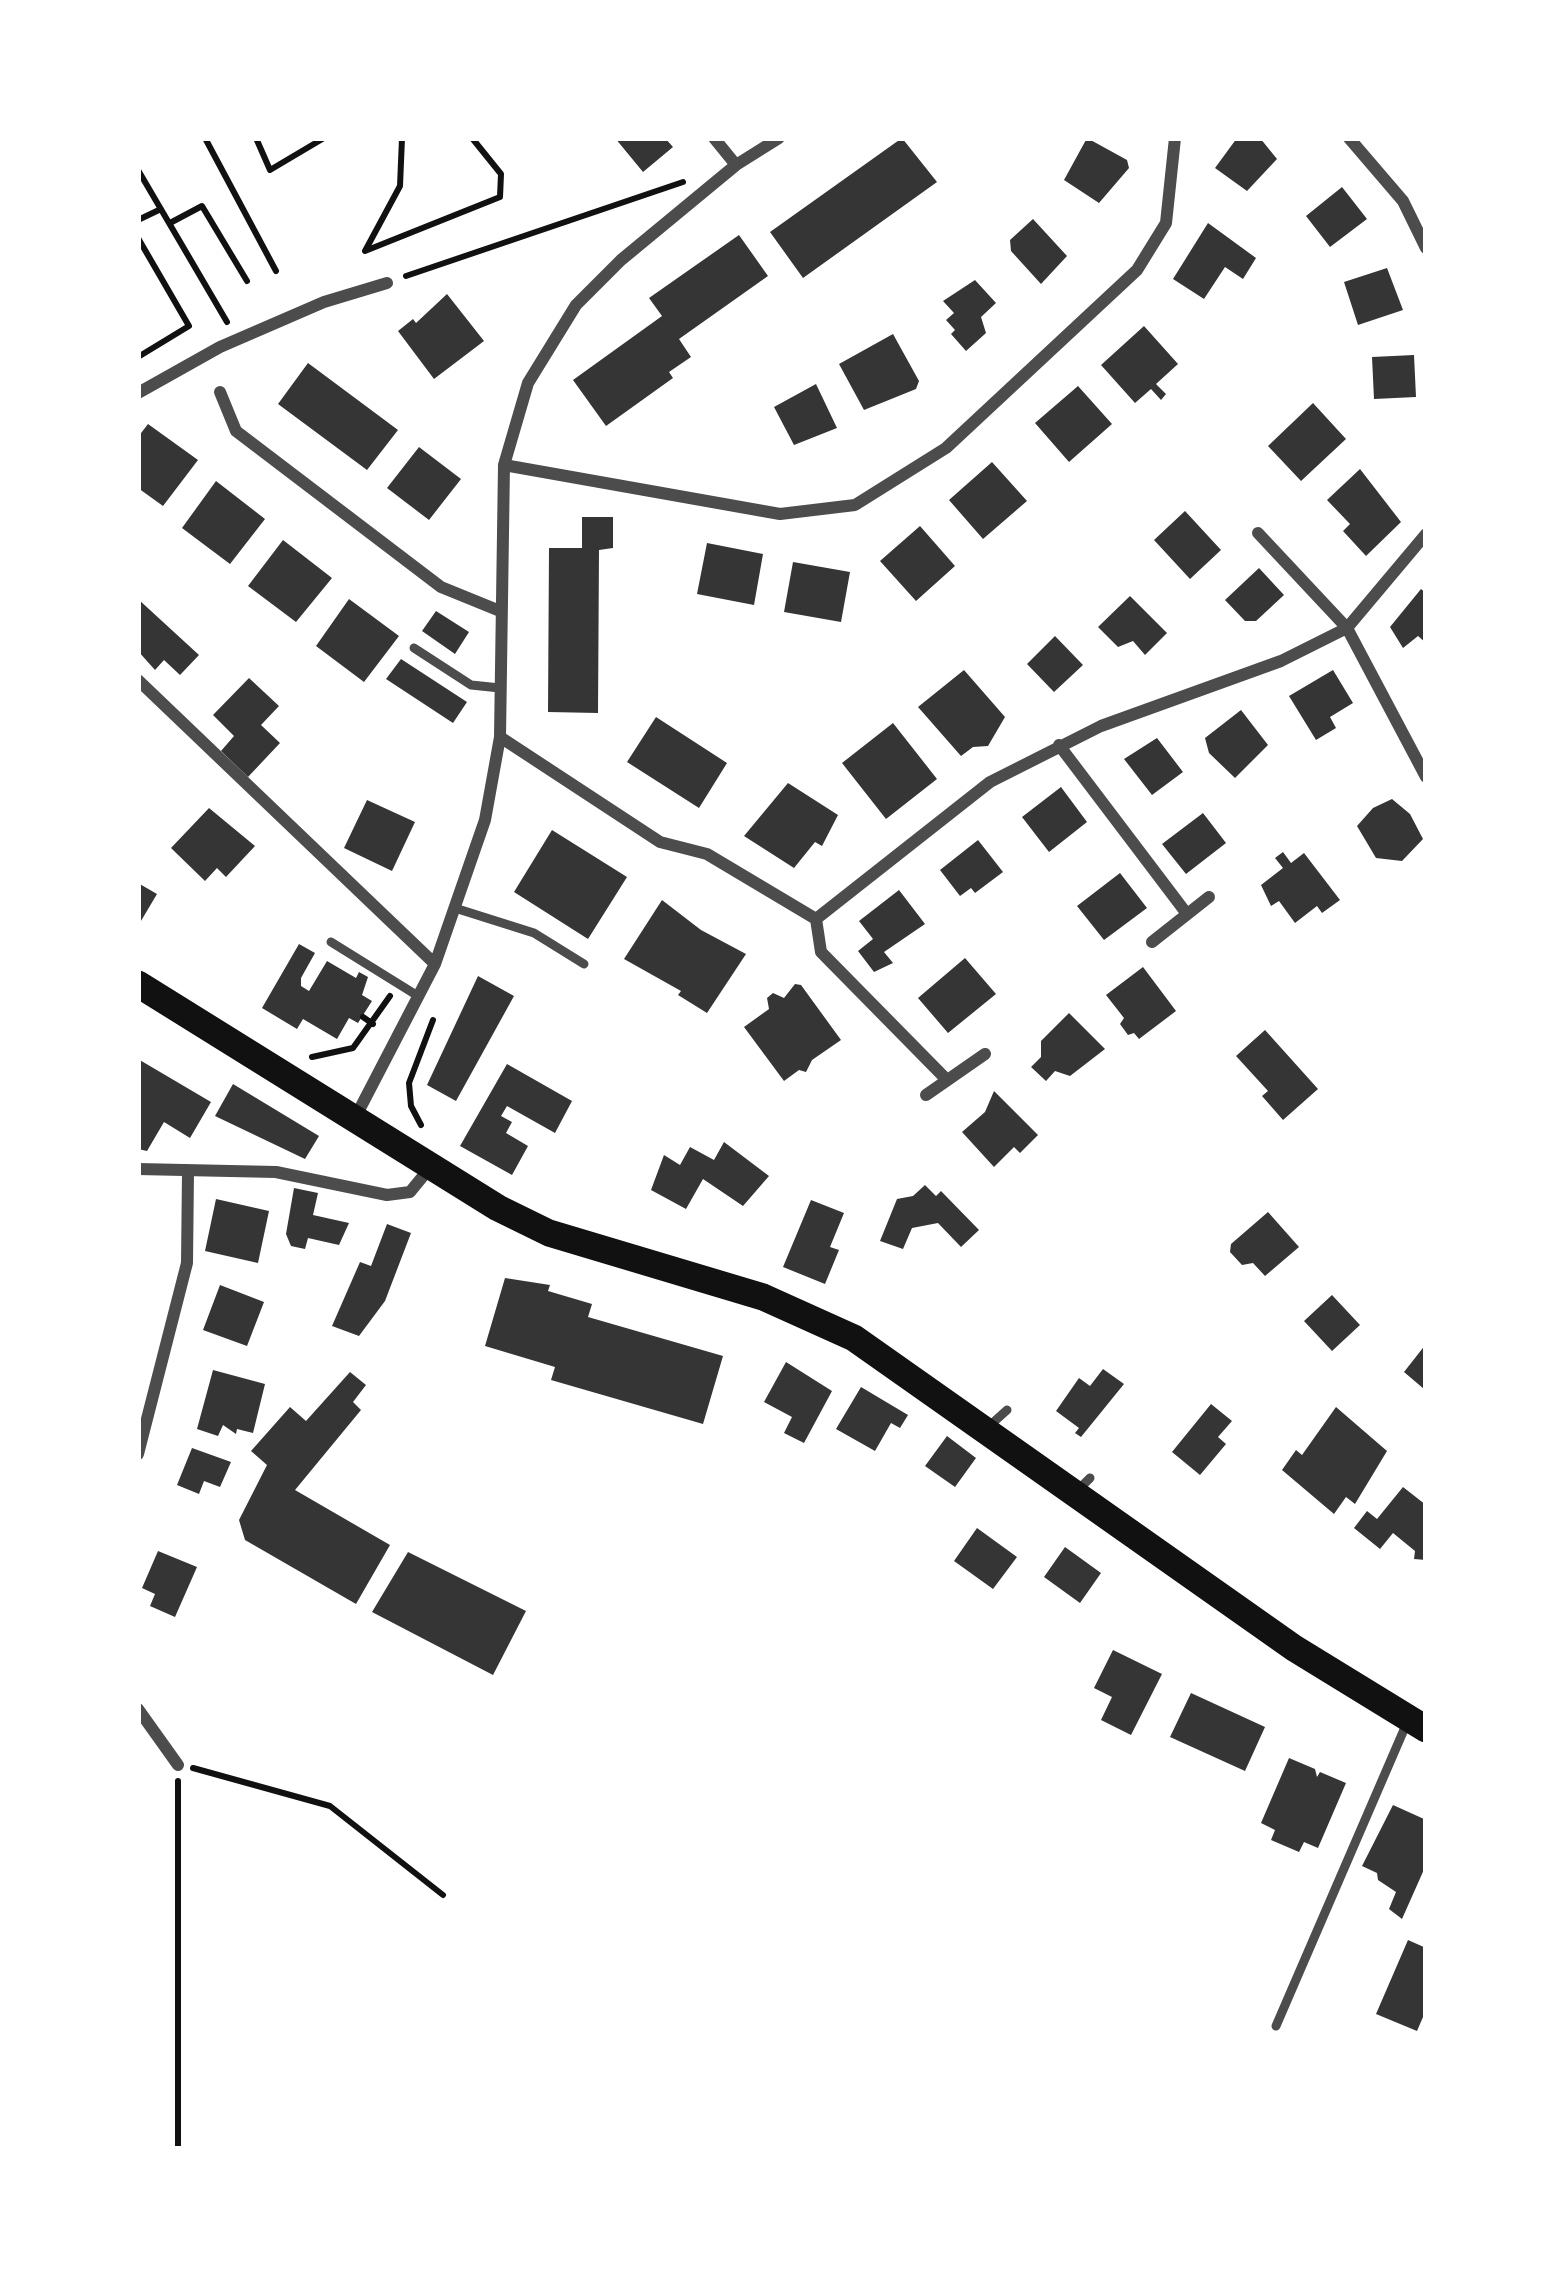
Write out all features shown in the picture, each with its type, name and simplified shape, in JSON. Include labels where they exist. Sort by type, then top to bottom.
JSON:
[{"type":"main road","points":[[138,984],[549,1233],[821,1319],[997,1419],[1282,1639],[1417,1724]]},
{"type":"street","points":[[714,138],[732,169]]},
{"type":"street","points":[[354,1119],[435,964],[458,909],[485,820],[500,736],[504,465],[528,383],[575,305],[732,169],[779,138]]},
{"type":"street","points":[[504,465],[780,514],[855,505],[946,448],[1137,270],[1166,224],[1175,138]]},
{"type":"street","points":[[1348,138],[1403,201],[1426,248]]},
{"type":"street","points":[[138,393],[238,340],[324,302],[387,283]]},
{"type":"street","points":[[220,392],[236,430],[441,587],[500,611]]},
{"type":"street","points":[[1258,533],[1347,628],[1426,776]]},
{"type":"street","points":[[816,919],[990,782],[1059,745],[1281,661],[1347,628],[1426,534]]},
{"type":"street","points":[[138,680],[435,964]]},
{"type":"street","points":[[500,736],[660,842],[706,854],[816,919]]},
{"type":"street","points":[[1059,745],[1187,914]]},
{"type":"street","points":[[1152,942],[1209,897]]},
{"type":"street","points":[[816,919],[821,952],[947,1081]]},
{"type":"street","points":[[926,1095],[985,1054]]},
{"type":"street","points":[[138,1168],[276,1172],[387,1196],[410,1192],[433,1164]]},
{"type":"street","points":[[138,1454],[187,1263],[188,1172]]},
{"type":"street","points":[[138,1709],[178,1765]]},
{"type":"lane","points":[[414,648],[471,685],[500,688]]},
{"type":"lane","points":[[458,909],[535,933],[584,964]]},
{"type":"lane","points":[[331,942],[418,996]]},
{"type":"lane","points":[[1276,2026],[1417,1724]]},
{"type":"path","points":[[205,138],[276,271]]},
{"type":"path","points":[[256,138],[270,170],[324,138]]},
{"type":"path","points":[[402,138],[400,186],[365,251],[500,197],[501,174],[472,138]]},
{"type":"path","points":[[387,283],[654,189],[732,169]]},
{"type":"path","points":[[138,170],[238,340]]},
{"type":"path","points":[[170,223],[202,206],[247,281]]},
{"type":"path","points":[[138,220],[161,209]]},
{"type":"path","points":[[138,238],[189,326],[138,357]]},
{"type":"path","points":[[294,1082],[307,1057],[353,1048],[397,983]]},
{"type":"path","points":[[363,1017],[373,1024]]},
{"type":"path","points":[[422,1128],[411,1106],[409,1083],[434,1018]]},
{"type":"path","points":[[178,2149],[178,1765],[330,1806],[443,1895]]},
{"type":"building","points":[[615,138],[665,138],[673,147],[643,172]]},
{"type":"building","points":[[902,138],[937,182],[803,278],[770,232]]},
{"type":"building","points":[[1087,138],[1127,160],[1129,168],[1099,203],[1064,180]]},
{"type":"building","points":[[1237,138],[1260,138],[1277,159],[1247,191],[1215,168]]},
{"type":"building","points":[[1342,187],[1367,219],[1330,247],[1306,216]]},
{"type":"building","points":[[1033,219],[1067,256],[1041,284],[1011,251],[1010,240]]},
{"type":"building","points":[[1208,223],[1256,258],[1243,279],[1225,267],[1204,299],[1173,279]]},
{"type":"building","points":[[739,235],[768,276],[679,339],[691,357],[669,372],[673,378],[606,426],[573,380],[662,316],[649,298]]},
{"type":"building","points":[[1387,268],[1403,310],[1358,325],[1344,282]]},
{"type":"building","points":[[975,280],[996,303],[981,317],[986,333],[966,351],[951,334],[955,330],[946,320],[954,313],[943,301]]},
{"type":"building","points":[[447,294],[484,341],[434,379],[398,331],[413,319],[416,323]]},
{"type":"building","points":[[1144,326],[1178,364],[1156,384],[1166,394],[1161,400],[1151,389],[1135,403],[1101,365]]},
{"type":"building","points":[[893,334],[919,381],[916,389],[864,410],[839,364]]},
{"type":"building","points":[[1414,355],[1416,397],[1374,399],[1372,357]]},
{"type":"building","points":[[308,363],[398,430],[367,470],[278,404]]},
{"type":"building","points":[[816,384],[837,428],[794,445],[774,407]]},
{"type":"building","points":[[1078,386],[1112,424],[1069,462],[1035,423]]},
{"type":"building","points":[[1313,403],[1346,439],[1301,481],[1268,446]]},
{"type":"building","points":[[148,424],[198,460],[163,506],[138,488],[138,437]]},
{"type":"building","points":[[419,447],[461,479],[429,520],[387,488]]},
{"type":"building","points":[[992,462],[1027,501],[983,539],[949,500]]},
{"type":"building","points":[[1360,469],[1401,522],[1366,556],[1343,531],[1350,524],[1327,500]]},
{"type":"building","points":[[216,481],[265,519],[230,564],[182,528]]},
{"type":"building","points":[[1185,511],[1221,550],[1190,579],[1154,540]]},
{"type":"building","points":[[582,517],[613,517],[613,548],[599,550],[598,713],[548,712],[549,548],[582,548]]},
{"type":"building","points":[[920,526],[955,566],[916,601],[880,561]]},
{"type":"building","points":[[283,540],[332,578],[296,622],[248,586]]},
{"type":"building","points":[[707,543],[763,554],[754,605],[697,594]]},
{"type":"building","points":[[793,562],[850,572],[841,622],[784,612]]},
{"type":"building","points":[[1259,568],[1284,595],[1256,621],[1245,621],[1225,600]]},
{"type":"building","points":[[1421,589],[1426,593],[1426,643],[1418,636],[1403,648],[1390,627]]},
{"type":"building","points":[[1130,596],[1167,633],[1145,655],[1133,641],[1118,647],[1098,627]]},
{"type":"building","points":[[138,599],[199,655],[180,675],[164,660],[155,670],[138,651]]},
{"type":"building","points":[[349,599],[399,636],[364,682],[316,646]]},
{"type":"building","points":[[436,611],[469,632],[455,654],[422,631]]},
{"type":"building","points":[[1055,636],[1083,665],[1054,692],[1027,664]]},
{"type":"building","points":[[401,659],[467,702],[453,723],[386,679]]},
{"type":"building","points":[[964,670],[1005,717],[988,746],[973,747],[961,756],[918,707]]},
{"type":"building","points":[[1333,670],[1353,703],[1330,717],[1336,728],[1316,740],[1289,696]]},
{"type":"building","points":[[249,678],[279,706],[261,725],[280,743],[248,777],[221,751],[234,736],[213,715]]},
{"type":"building","points":[[1241,710],[1268,745],[1235,778],[1209,753],[1205,738]]},
{"type":"building","points":[[656,717],[727,763],[699,808],[627,762]]},
{"type":"building","points":[[893,723],[937,779],[886,819],[842,763]]},
{"type":"building","points":[[1157,738],[1183,772],[1152,795],[1124,759]]},
{"type":"building","points":[[788,783],[838,815],[822,846],[815,842],[794,868],[744,836]]},
{"type":"building","points":[[1061,787],[1087,822],[1049,852],[1022,817]]},
{"type":"building","points":[[1392,799],[1410,814],[1423,839],[1402,861],[1376,858],[1357,826],[1373,808]]},
{"type":"building","points":[[367,800],[415,822],[392,871],[344,848]]},
{"type":"building","points":[[209,808],[255,846],[226,877],[217,868],[205,881],[171,848]]},
{"type":"building","points":[[1203,813],[1226,843],[1186,874],[1162,844]]},
{"type":"building","points":[[552,830],[627,877],[588,939],[514,892]]},
{"type":"building","points":[[978,840],[1003,872],[975,893],[971,888],[960,896],[940,870]]},
{"type":"building","points":[[1283,852],[1291,863],[1304,853],[1340,900],[1322,913],[1317,906],[1295,923],[1279,901],[1271,906],[1261,885],[1283,868],[1275,858]]},
{"type":"building","points":[[1120,873],[1147,908],[1104,940],[1077,906]]},
{"type":"building","points":[[138,883],[157,894],[138,926]]},
{"type":"building","points":[[899,890],[925,924],[884,952],[893,963],[874,972],[858,951],[873,939],[859,921]]},
{"type":"building","points":[[662,900],[701,930],[746,954],[707,1013],[678,995],[681,991],[624,959]]},
{"type":"building","points":[[299,944],[315,953],[301,978],[301,986],[309,991],[327,961],[356,978],[359,972],[368,977],[362,995],[372,1001],[358,1023],[349,1018],[337,1039],[303,1019],[297,1029],[262,1008]]},
{"type":"building","points":[[965,958],[996,994],[948,1033],[918,998]]},
{"type":"building","points":[[1143,967],[1176,1011],[1139,1039],[1134,1033],[1128,1035],[1120,1024],[1124,1018],[1106,995]]},
{"type":"building","points":[[478,976],[514,996],[456,1101],[427,1085]]},
{"type":"building","points":[[795,984],[801,985],[841,1040],[812,1060],[806,1072],[799,1070],[784,1081],[744,1027],[769,1009],[767,998],[773,993],[784,998]]},
{"type":"building","points":[[1069,1013],[1105,1049],[1070,1076],[1055,1071],[1046,1081],[1031,1067],[1041,1057],[1041,1041]]},
{"type":"building","points":[[1265,1030],[1318,1089],[1283,1120],[1262,1096],[1268,1091],[1236,1056]]},
{"type":"building","points":[[138,1059],[211,1102],[190,1138],[164,1122],[147,1151],[138,1149]]},
{"type":"building","points":[[507,1064],[572,1101],[555,1133],[507,1106],[501,1116],[512,1122],[506,1133],[528,1146],[512,1175],[460,1146]]},
{"type":"building","points":[[233,1084],[319,1136],[305,1159],[215,1116]]},
{"type":"building","points":[[994,1091],[1038,1135],[1020,1153],[1014,1147],[994,1167],[962,1132],[985,1112]]},
{"type":"building","points":[[724,1142],[769,1176],[743,1206],[703,1179],[686,1209],[651,1190],[664,1155],[680,1165],[690,1147],[714,1160]]},
{"type":"building","points":[[925,1185],[936,1196],[941,1191],[979,1230],[961,1247],[938,1223],[912,1228],[903,1249],[880,1241],[897,1199],[913,1196]]},
{"type":"building","points":[[294,1188],[318,1193],[313,1215],[349,1223],[339,1245],[308,1238],[305,1249],[291,1246],[286,1234]]},
{"type":"building","points":[[216,1199],[269,1211],[258,1263],[205,1251]]},
{"type":"building","points":[[811,1200],[844,1213],[830,1247],[839,1250],[825,1284],[783,1267]]},
{"type":"building","points":[[1268,1212],[1299,1247],[1265,1276],[1253,1263],[1242,1265],[1230,1252],[1231,1244]]},
{"type":"building","points":[[387,1224],[411,1233],[385,1301],[359,1336],[332,1326],[360,1262],[371,1266]]},
{"type":"building","points":[[505,1278],[550,1285],[548,1291],[592,1304],[588,1317],[723,1356],[703,1424],[551,1380],[555,1367],[485,1346]]},
{"type":"building","points":[[220,1285],[264,1302],[247,1346],[203,1330]]},
{"type":"building","points":[[1332,1295],[1360,1325],[1332,1351],[1304,1321]]},
{"type":"building","points":[[1426,1344],[1426,1387],[1424,1389],[1404,1372]]},
{"type":"building","points":[[786,1362],[832,1391],[804,1443],[784,1433],[792,1417],[764,1402]]},
{"type":"building","points":[[1103,1369],[1124,1384],[1081,1437],[1075,1433],[1079,1428],[1056,1411],[1079,1378],[1090,1386]]},
{"type":"building","points":[[213,1370],[265,1384],[253,1433],[237,1429],[236,1434],[223,1425],[218,1436],[197,1429]]},
{"type":"building","points":[[350,1372],[366,1385],[353,1402],[361,1410],[295,1490],[390,1545],[356,1604],[245,1540],[239,1520],[267,1465],[251,1451],[290,1407],[306,1421]]},
{"type":"building","points":[[861,1387],[908,1415],[900,1428],[891,1423],[875,1451],[836,1429]]},
{"type":"building","points":[[1211,1404],[1232,1421],[1218,1437],[1226,1444],[1200,1475],[1172,1452]]},
{"type":"building","points":[[1336,1407],[1387,1451],[1355,1504],[1346,1497],[1334,1514],[1282,1470],[1296,1450],[1302,1455]]},
{"type":"building","points":[[947,1436],[976,1458],[955,1487],[925,1466]]},
{"type":"building","points":[[192,1448],[231,1462],[220,1487],[204,1481],[199,1494],[177,1485]]},
{"type":"building","points":[[1403,1487],[1426,1505],[1426,1560],[1414,1559],[1415,1551],[1393,1533],[1380,1549],[1354,1528],[1367,1511],[1377,1519]]},
{"type":"building","points":[[977,1528],[1017,1557],[993,1589],[954,1561]]},
{"type":"building","points":[[1065,1547],[1101,1573],[1080,1603],[1044,1577]]},
{"type":"building","points":[[158,1551],[197,1567],[175,1617],[150,1606],[155,1594],[142,1588]]},
{"type":"building","points":[[408,1552],[526,1611],[493,1675],[372,1612]]},
{"type":"building","points":[[1113,1650],[1162,1674],[1131,1735],[1101,1720],[1112,1697],[1094,1688]]},
{"type":"building","points":[[1191,1693],[1265,1727],[1245,1771],[1170,1737]]},
{"type":"building","points":[[1289,1758],[1315,1769],[1317,1777],[1320,1772],[1346,1783],[1318,1848],[1304,1842],[1299,1852],[1271,1840],[1275,1830],[1261,1823]]},
{"type":"building","points":[[1393,1805],[1424,1819],[1426,1830],[1426,1865],[1402,1919],[1389,1909],[1396,1892],[1362,1866]]},
{"type":"building","points":[[1408,1940],[1426,1948],[1426,2010],[1417,2031],[1376,2014]]}]
